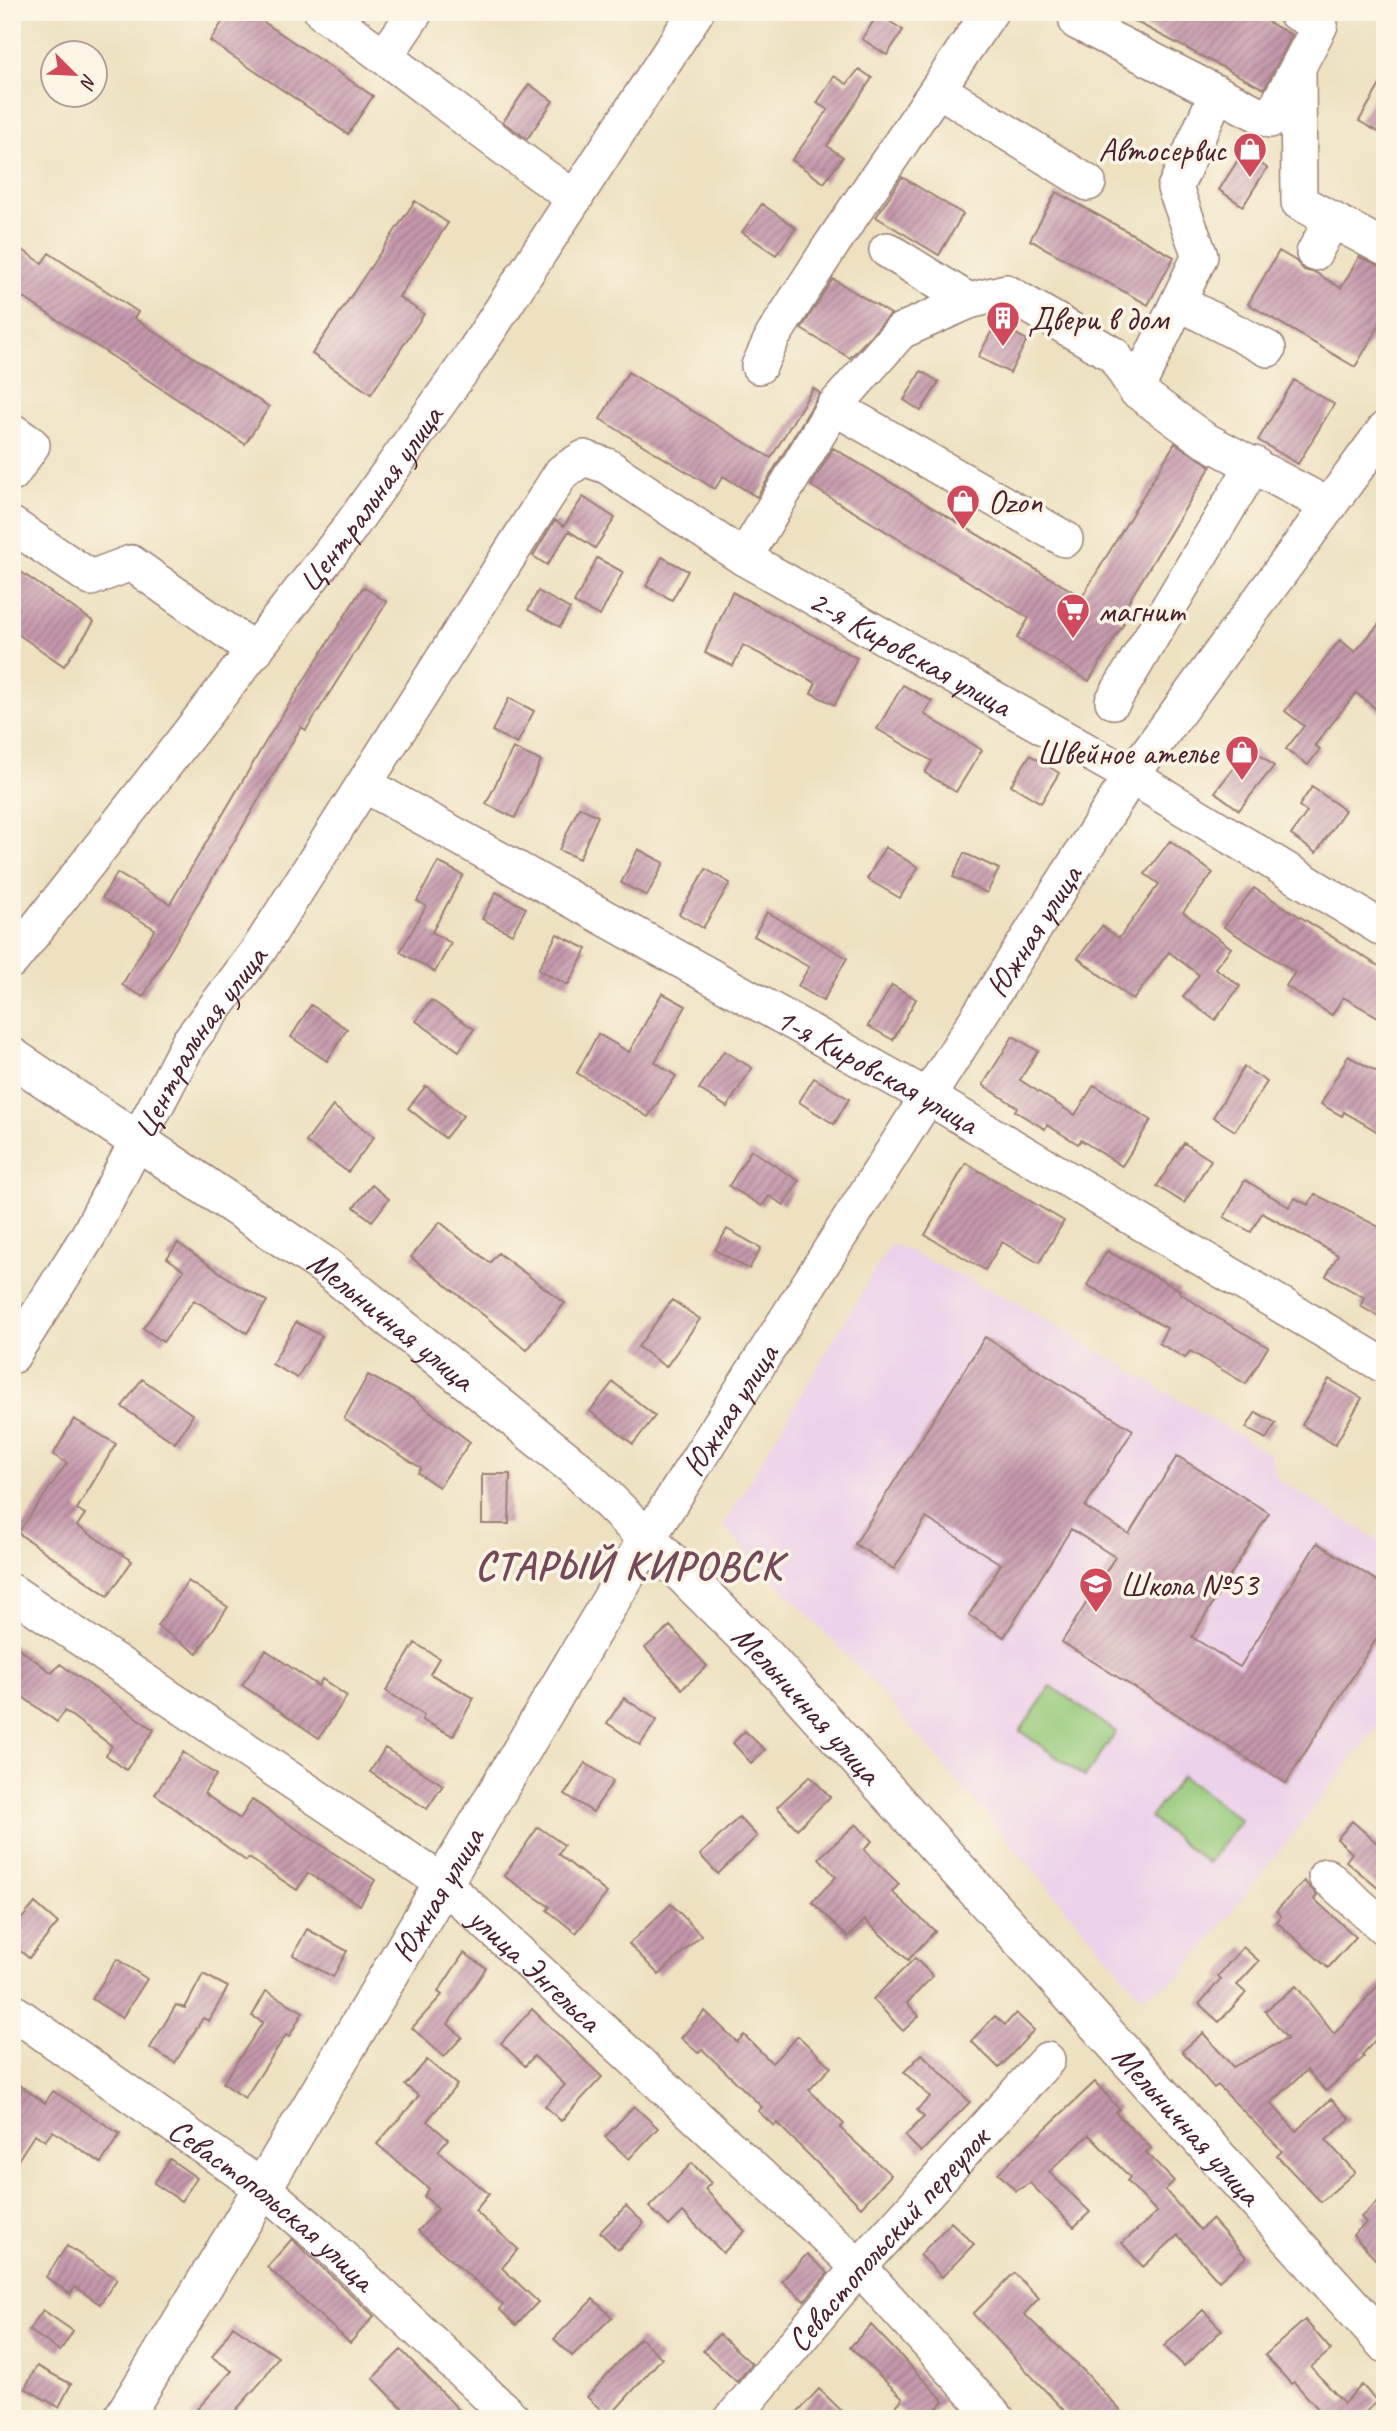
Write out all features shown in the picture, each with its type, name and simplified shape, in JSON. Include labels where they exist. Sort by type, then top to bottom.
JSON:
[{"type":"main road","name":"Мельничная улица","points":[[12,1057],[325,1266],[578,1470],[767,1658],[1385,2343]]},
{"type":"main road","name":"Южная улица","points":[[122,2419],[264,2189],[442,1882],[648,1538]]},
{"type":"street","points":[[322,12],[386,55],[514,158],[575,198]]},
{"type":"street","points":[[386,55],[415,12]]},
{"type":"street","name":"Центральная улица","points":[[12,960],[340,542],[469,360],[696,12]]},
{"type":"street","points":[[759,366],[773,336],[825,256],[990,12]]},
{"type":"street","points":[[1078,12],[1077,22],[1270,120],[1320,25],[1295,12]]},
{"type":"street","points":[[1298,67],[1298,202],[1385,248]]},
{"type":"street","points":[[938,89],[1088,183]]},
{"type":"street","points":[[1136,390],[1200,256],[1175,188],[1217,93]]},
{"type":"street","points":[[1314,253],[1332,220]]},
{"type":"street","points":[[887,250],[969,301]]},
{"type":"street","points":[[744,558],[834,407],[901,331],[969,301],[1006,292],[1114,355],[1136,390],[1203,439],[1329,506]]},
{"type":"street","points":[[1178,302],[1268,349]]},
{"type":"street","points":[[834,407],[1065,539]]},
{"type":"street","points":[[12,431],[32,445],[12,474]]},
{"type":"street","name":"Южная улица","points":[[648,1538],[1131,776],[1329,506],[1381,442]]},
{"type":"street","name":"Центральная улица","points":[[12,1356],[88,1237],[189,1042],[258,951],[562,472],[584,458]]},
{"type":"street","name":"2-я Кировская улица","points":[[584,458],[607,466],[744,558],[1131,776],[1385,930]]},
{"type":"street","points":[[1113,701],[1254,464]]},
{"type":"street","points":[[12,525],[91,579],[131,564],[255,651]]},
{"type":"street","name":"1-я Кировская улица","points":[[365,785],[928,1097],[1385,1366]]},
{"type":"street","name":"улица Энгельса","points":[[12,1592],[442,1882],[859,2267],[997,2419]]},
{"type":"street","points":[[1326,1876],[1385,1928]]},
{"type":"street","name":"Севастопольская улица","points":[[12,2011],[264,2189],[319,2236],[513,2419]]},
{"type":"street","name":"Севастопольский переулок","points":[[732,2419],[859,2267],[1047,2060]]},
{"type":"shaded area","name":"Школа №53","points":[[891,1243],[1016,1302],[1270,1454],[1277,1479],[1385,1544],[1385,1717],[1180,1977],[1142,1997],[874,1684],[723,1526]]},
{"type":"green space","points":[[1051,1686],[1116,1732],[1085,1777],[1020,1731]]},
{"type":"green space","points":[[1182,1776],[1241,1820],[1208,1863],[1150,1818]]},
{"type":"building","points":[[229,12],[249,12],[373,96],[348,134],[210,41]]},
{"type":"building","points":[[1117,12],[1249,12],[1292,35],[1264,89]]},
{"type":"building","points":[[878,14],[903,30],[887,55],[862,39]]},
{"type":"building","points":[[859,69],[872,78],[827,146],[843,157],[824,183],[792,160],[828,110],[817,103],[834,76],[847,84]]},
{"type":"building","points":[[1385,76],[1385,136],[1359,121]]},
{"type":"building","points":[[529,84],[553,101],[527,139],[503,122]]},
{"type":"building","points":[[1243,152],[1267,168],[1243,206],[1219,190]]},
{"type":"building","points":[[902,177],[963,214],[939,255],[876,217]]},
{"type":"building","points":[[1056,192],[1174,257],[1148,305],[1030,240]]},
{"type":"building","points":[[415,201],[448,223],[399,297],[424,314],[371,394],[312,354]]},
{"type":"building","points":[[762,204],[796,228],[776,255],[742,232]]},
{"type":"building","points":[[12,243],[42,263],[49,253],[138,312],[134,318],[269,407],[245,444],[12,290]]},
{"type":"building","points":[[1279,251],[1296,261],[1304,270],[1316,273],[1341,288],[1359,257],[1385,268],[1385,316],[1355,367],[1248,304]]},
{"type":"building","points":[[833,279],[891,314],[850,358],[801,329]]},
{"type":"building","name":"Двери в дом","points":[[996,323],[1027,340],[1010,373],[978,357]]},
{"type":"building","points":[[921,371],[939,382],[921,411],[904,400]]},
{"type":"building","points":[[628,372],[771,458],[813,388],[820,393],[757,497],[723,476],[715,489],[600,419]]},
{"type":"building","points":[[1294,380],[1334,404],[1298,464],[1258,440]]},
{"type":"building","points":[[1175,443],[1211,466],[1118,619],[1124,623],[1089,681],[1017,638],[1029,618],[811,486],[833,448],[1082,597]]},
{"type":"building","points":[[583,497],[615,518],[595,548],[569,531],[547,565],[533,556],[555,520],[564,526]]},
{"type":"building","points":[[662,557],[688,571],[672,600],[646,586]]},
{"type":"building","points":[[597,558],[623,572],[600,616],[574,603]]},
{"type":"building","points":[[12,566],[94,622],[64,666],[12,630]]},
{"type":"building","points":[[363,587],[387,602],[306,730],[301,727],[143,997],[122,985],[155,929],[102,898],[117,873],[170,904],[269,736]]},
{"type":"building","points":[[538,591],[570,609],[560,627],[528,610]]},
{"type":"building","points":[[732,592],[857,658],[835,705],[811,693],[816,683],[743,645],[733,666],[705,653]]},
{"type":"building","points":[[1385,617],[1385,716],[1356,693],[1315,745],[1320,749],[1308,765],[1286,749],[1304,726],[1285,711],[1340,640],[1355,652]]},
{"type":"building","points":[[903,685],[932,701],[924,714],[982,750],[956,792],[925,773],[932,761],[877,729]]},
{"type":"building","points":[[509,698],[534,711],[517,744],[492,731]]},
{"type":"building","points":[[1250,747],[1274,766],[1239,810],[1215,792]]},
{"type":"building","points":[[513,748],[541,761],[515,818],[486,804]]},
{"type":"building","points":[[1030,755],[1059,773],[1041,803],[1011,785]]},
{"type":"building","points":[[1312,787],[1345,810],[1316,853],[1291,835],[1307,812],[1299,806]]},
{"type":"building","points":[[579,807],[598,816],[579,859],[559,850]]},
{"type":"building","points":[[1170,841],[1213,873],[1183,912],[1231,948],[1215,968],[1240,986],[1215,1020],[1183,997],[1199,975],[1169,952],[1133,1000],[1078,958],[1102,926],[1119,938],[1159,884],[1145,874]]},
{"type":"building","points":[[885,847],[918,867],[900,898],[867,879]]},
{"type":"building","points":[[638,849],[664,863],[647,896],[621,883]]},
{"type":"building","points":[[964,853],[999,869],[987,893],[953,877]]},
{"type":"building","points":[[438,862],[463,875],[432,932],[451,943],[435,972],[400,952],[426,906],[417,901]]},
{"type":"building","points":[[706,869],[730,883],[703,928],[679,914]]},
{"type":"building","points":[[1254,888],[1385,970],[1385,1021],[1343,997],[1332,1015],[1286,986],[1295,972],[1224,927]]},
{"type":"building","points":[[496,892],[526,908],[512,934],[482,919]]},
{"type":"building","points":[[767,912],[847,958],[823,1001],[798,986],[809,967],[754,936]]},
{"type":"building","points":[[557,934],[587,949],[568,985],[538,970]]},
{"type":"building","points":[[892,985],[916,999],[893,1040],[868,1026]]},
{"type":"building","points":[[662,993],[686,1006],[655,1062],[676,1076],[648,1117],[577,1073],[598,1034],[629,1052]]},
{"type":"building","points":[[431,1000],[474,1029],[459,1051],[416,1021]]},
{"type":"building","points":[[311,1005],[347,1029],[327,1061],[291,1037]]},
{"type":"building","points":[[1013,1036],[1038,1051],[1020,1080],[1075,1115],[1094,1085],[1151,1120],[1122,1166],[1081,1140],[1078,1144],[1047,1125],[1045,1129],[1015,1111],[1017,1107],[983,1085]]},
{"type":"building","points":[[724,1051],[752,1068],[727,1107],[699,1089]]},
{"type":"building","points":[[1348,1056],[1385,1076],[1385,1136],[1344,1112],[1342,1116],[1321,1104]]},
{"type":"building","points":[[1244,1067],[1267,1082],[1235,1131],[1213,1117]]},
{"type":"building","points":[[814,1078],[849,1099],[834,1124],[799,1102]]},
{"type":"building","points":[[426,1086],[463,1116],[445,1138],[408,1108]]},
{"type":"building","points":[[333,1106],[374,1137],[348,1172],[306,1142]]},
{"type":"building","points":[[1184,1143],[1211,1160],[1184,1203],[1157,1186]]},
{"type":"building","points":[[751,1150],[799,1181],[784,1205],[769,1196],[762,1206],[729,1186]]},
{"type":"building","points":[[966,1163],[1064,1221],[1039,1263],[1002,1242],[985,1270],[925,1235]]},
{"type":"building","points":[[1245,1180],[1289,1207],[1295,1198],[1308,1205],[1315,1194],[1385,1230],[1385,1320],[1360,1306],[1365,1298],[1326,1276],[1338,1255],[1262,1213],[1251,1232],[1224,1217]]},
{"type":"building","points":[[372,1185],[389,1199],[372,1221],[354,1207]]},
{"type":"building","points":[[440,1222],[490,1263],[498,1253],[565,1303],[527,1350],[411,1257]]},
{"type":"building","points":[[727,1229],[761,1248],[749,1269],[715,1250]]},
{"type":"building","points":[[178,1243],[238,1285],[267,1301],[247,1333],[194,1300],[163,1342],[143,1328],[184,1270],[167,1258]]},
{"type":"building","points":[[1107,1251],[1180,1290],[1179,1292],[1211,1314],[1268,1347],[1246,1384],[1190,1351],[1185,1358],[1159,1343],[1167,1328],[1087,1285]]},
{"type":"building","points":[[672,1300],[700,1319],[666,1367],[638,1347]]},
{"type":"building","points":[[296,1322],[322,1336],[297,1378],[272,1364]]},
{"type":"building","points":[[985,1337],[1133,1430],[1085,1507],[1129,1534],[1177,1456],[1269,1513],[1192,1637],[1240,1667],[1317,1543],[1385,1586],[1385,1625],[1286,1783],[1062,1642],[1115,1557],[1071,1529],[1004,1637],[969,1615],[1001,1564],[926,1518],[894,1569],[855,1544]]},
{"type":"building","points":[[368,1375],[414,1399],[470,1442],[439,1487],[418,1473],[421,1468],[344,1419]]},
{"type":"building","points":[[142,1379],[193,1415],[175,1443],[122,1407]]},
{"type":"building","points":[[1329,1379],[1362,1398],[1335,1445],[1302,1425]]},
{"type":"building","points":[[613,1382],[655,1416],[633,1444],[590,1411]]},
{"type":"building","points":[[1256,1412],[1276,1423],[1266,1439],[1246,1428]]},
{"type":"building","points":[[74,1419],[116,1444],[77,1509],[85,1514],[77,1526],[132,1561],[108,1596],[18,1533],[67,1463],[53,1455]]},
{"type":"building","points":[[482,1474],[510,1474],[509,1524],[482,1524]]},
{"type":"building","points":[[188,1581],[228,1607],[197,1653],[157,1626]]},
{"type":"building","points":[[670,1626],[707,1666],[682,1689],[645,1648]]},
{"type":"building","points":[[12,1643],[52,1673],[60,1664],[154,1730],[126,1770],[106,1755],[112,1746],[65,1711],[57,1722],[12,1689]]},
{"type":"building","points":[[415,1643],[439,1658],[430,1674],[474,1698],[453,1736],[422,1720],[424,1715],[386,1691]]},
{"type":"building","points":[[266,1650],[318,1686],[322,1679],[347,1696],[319,1738],[242,1685]]},
{"type":"building","points":[[624,1698],[657,1720],[640,1745],[607,1723]]},
{"type":"building","points":[[745,1731],[765,1750],[751,1763],[733,1743]]},
{"type":"building","points":[[385,1748],[443,1785],[427,1809],[370,1772]]},
{"type":"building","points":[[183,1752],[216,1775],[204,1793],[240,1819],[252,1800],[375,1880],[360,1905],[308,1873],[297,1890],[249,1858],[246,1861],[155,1794]]},
{"type":"building","points":[[585,1763],[613,1781],[593,1812],[565,1794]]},
{"type":"building","points":[[810,1776],[830,1797],[797,1829],[777,1807]]},
{"type":"building","points":[[739,1817],[757,1836],[718,1874],[700,1855]]},
{"type":"building","points":[[1352,1821],[1385,1850],[1385,1894],[1346,1861],[1352,1853],[1337,1839]]},
{"type":"building","points":[[856,1824],[872,1841],[864,1850],[899,1884],[892,1892],[935,1931],[908,1960],[865,1920],[848,1937],[812,1902],[836,1877],[819,1858]]},
{"type":"building","points":[[538,1827],[564,1845],[558,1854],[607,1893],[576,1933],[547,1910],[550,1907],[504,1876]]},
{"type":"building","points":[[1304,1881],[1317,1895],[1314,1899],[1356,1937],[1328,1968],[1277,1922],[1281,1916],[1276,1911]]},
{"type":"building","points":[[35,1903],[58,1923],[29,1958],[12,1944],[12,1930]]},
{"type":"building","points":[[671,1904],[701,1935],[659,1975],[629,1944]]},
{"type":"building","points":[[307,1929],[347,1951],[333,1977],[293,1955]]},
{"type":"building","points":[[1243,1947],[1259,1961],[1237,1985],[1246,1993],[1219,2022],[1199,2004],[1221,1979],[1218,1976]]},
{"type":"building","points":[[464,1953],[486,1968],[448,2024],[462,2037],[444,2057],[412,2028],[442,1995],[438,1992]]},
{"type":"building","points":[[915,1958],[933,1976],[907,2003],[919,2016],[903,2031],[873,1999]]},
{"type":"building","points":[[117,1959],[147,1979],[122,2018],[92,1999]]},
{"type":"building","points":[[203,1974],[228,1987],[209,2021],[203,2018],[175,2063],[150,2048],[176,2005],[185,2008]]},
{"type":"building","points":[[1385,1978],[1385,2029],[1362,2055],[1364,2057],[1326,2091],[1307,2070],[1271,2103],[1296,2131],[1331,2099],[1350,2119],[1326,2140],[1355,2172],[1321,2202],[1277,2156],[1282,2151],[1218,2085],[1214,2088],[1182,2051],[1203,2033],[1233,2067],[1287,2039],[1265,2011],[1296,1986],[1334,2034]]},
{"type":"building","points":[[266,1991],[303,2012],[289,2037],[286,2035],[245,2098],[223,2083],[263,2022],[252,2016]]},
{"type":"building","points":[[532,2009],[602,2077],[561,2121],[545,2106],[565,2085],[534,2056],[525,2066],[501,2043]]},
{"type":"building","points":[[705,2011],[737,2042],[744,2035],[772,2063],[798,2036],[831,2067],[809,2090],[844,2124],[840,2128],[891,2175],[861,2207],[777,2123],[774,2126],[758,2111],[762,2107],[702,2049],[698,2053],[681,2038]]},
{"type":"building","points":[[1016,2013],[1034,2030],[999,2068],[971,2041],[995,2016],[1005,2025]]},
{"type":"building","points":[[922,2054],[970,2102],[921,2152],[905,2136],[924,2117],[917,2110],[930,2097],[904,2072]]},
{"type":"building","points":[[427,2060],[457,2085],[427,2121],[448,2139],[438,2151],[489,2194],[475,2211],[518,2249],[502,2268],[538,2302],[516,2325],[499,2309],[503,2305],[418,2231],[438,2209],[424,2196],[429,2189],[377,2144],[419,2096],[405,2085]]},
{"type":"building","points":[[12,2080],[45,2103],[53,2091],[120,2134],[101,2163],[53,2131],[45,2141],[35,2134],[12,2169]]},
{"type":"building","points":[[1095,2082],[1119,2109],[1115,2112],[1151,2148],[1146,2152],[1174,2181],[1165,2190],[1200,2230],[1212,2219],[1246,2257],[1219,2281],[1178,2235],[1143,2267],[1122,2243],[1157,2212],[1127,2181],[1130,2177],[1089,2135],[1049,2172],[1090,2212],[1074,2227],[1030,2183],[1016,2191],[998,2173]]},
{"type":"building","points":[[634,2106],[658,2128],[629,2159],[605,2137]]},
{"type":"building","points":[[170,2159],[197,2178],[181,2201],[154,2183]]},
{"type":"building","points":[[692,2163],[711,2183],[705,2189],[745,2231],[723,2253],[683,2212],[669,2226],[649,2207]]},
{"type":"building","points":[[1385,2195],[1385,2270],[1353,2235],[1366,2223],[1361,2217]]},
{"type":"building","points":[[626,2206],[644,2223],[618,2250],[600,2232]]},
{"type":"building","points":[[951,2222],[974,2244],[942,2277],[920,2255]]},
{"type":"building","points":[[292,2239],[374,2316],[350,2343],[267,2267]]},
{"type":"building","points":[[67,2246],[117,2279],[100,2304],[75,2287],[70,2294],[46,2277]]},
{"type":"building","points":[[807,2254],[828,2273],[804,2301],[782,2281]]},
{"type":"building","points":[[1014,2273],[1039,2298],[1024,2314],[1084,2371],[1128,2419],[1072,2419],[973,2314]]},
{"type":"building","points":[[593,2299],[612,2317],[572,2356],[554,2339]]},
{"type":"building","points":[[43,2310],[73,2331],[60,2351],[29,2330]]},
{"type":"building","points":[[1203,2310],[1222,2330],[1184,2366],[1164,2346]]},
{"type":"building","points":[[1305,2320],[1331,2350],[1311,2367],[1344,2403],[1362,2385],[1377,2401],[1359,2419],[1327,2419],[1265,2355]]},
{"type":"building","points":[[871,2325],[944,2401],[926,2419],[909,2419],[896,2406],[903,2398],[850,2347]]},
{"type":"building","points":[[233,2326],[278,2357],[261,2382],[228,2419],[188,2419],[232,2371],[212,2357]]},
{"type":"building","points":[[719,2334],[752,2364],[737,2382],[703,2351]]},
{"type":"building","points":[[640,2338],[662,2358],[609,2417],[587,2397]]},
{"type":"building","points":[[401,2350],[468,2419],[413,2419],[373,2378]]},
{"type":"building","points":[[37,2366],[71,2384],[59,2407],[25,2388]]},
{"type":"building","points":[[819,2389],[850,2419],[791,2419]]},
{"type":"place","name":"Автосервис","points":[[1250,179]]},
{"type":"place","name":"Двери в дом","points":[[1003,348]]},
{"type":"place","name":"Ozon","points":[[963,531]]},
{"type":"place","name":"магнит","points":[[1073,640]]},
{"type":"place","name":"Швейное ателье","points":[[1242,782]]},
{"type":"place","name":"Школа №53","points":[[1096,1614]]},
{"type":"district","name":"СТАРЫЙ КИРОВСК","points":[[629,1565]]}]
